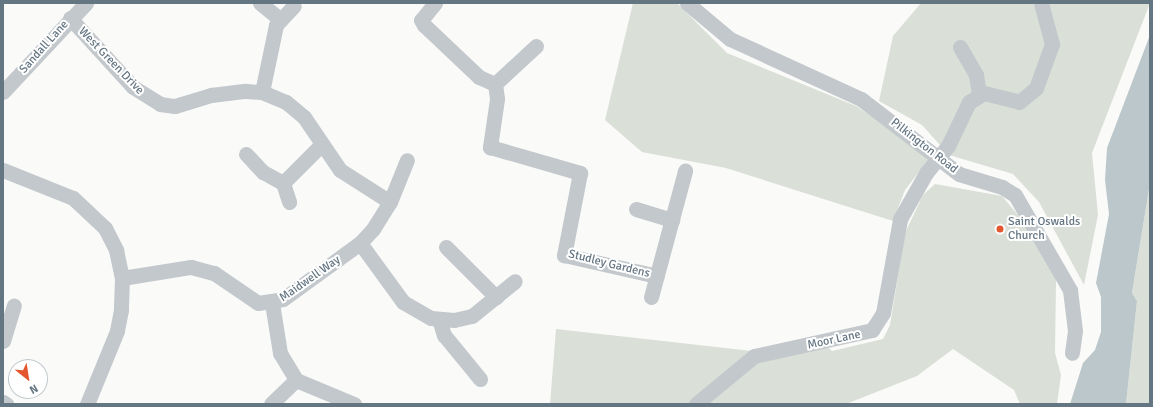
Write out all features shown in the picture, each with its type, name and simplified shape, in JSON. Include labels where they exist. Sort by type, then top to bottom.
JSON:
[{"type":"street","name":"Sandall Lane","points":[[3,92],[70,18],[86,3]]},
{"type":"street","points":[[260,3],[280,19]]},
{"type":"street","points":[[435,3],[421,20],[424,25],[479,77],[495,84],[536,46]]},
{"type":"street","name":"Pilkington Road","points":[[687,3],[730,39],[861,99],[959,174],[1002,186],[1026,209],[1070,290],[1075,331],[1072,353]]},
{"type":"street","points":[[960,47],[976,75],[979,93],[1019,102],[1036,88],[1052,44],[1041,3]]},
{"type":"street","points":[[262,92],[276,25],[280,19],[294,6]]},
{"type":"street","name":"West Green Drive","points":[[70,18],[133,87],[160,104],[181,105],[230,91],[262,92],[286,102],[304,117],[322,144],[352,180],[390,202]]},
{"type":"street","name":"Studley Gardens","points":[[495,84],[498,95],[490,147],[580,173],[564,254],[656,276]]},
{"type":"street","name":"Moor Lane","points":[[696,404],[754,356],[872,330],[883,313],[900,218],[956,133],[969,102],[979,93]]},
{"type":"street","points":[[283,183],[322,144]]},
{"type":"street","points":[[246,154],[263,172],[283,183],[289,202]]},
{"type":"street","name":"Maidwell Way","points":[[122,278],[191,267],[204,269],[258,302],[272,303],[283,299],[360,243],[390,202],[407,160]]},
{"type":"street","points":[[3,170],[52,187],[90,213],[105,228],[116,250],[122,278],[117,331],[87,404]]},
{"type":"street","name":"Studley Gardens","points":[[651,298],[685,171]]},
{"type":"street","points":[[636,209],[672,220]]},
{"type":"street","points":[[360,243],[403,302],[421,315],[439,319],[472,316],[515,281]]},
{"type":"street","points":[[446,247],[496,297]]},
{"type":"street","points":[[272,303],[280,353],[296,380],[354,404]]},
{"type":"street","points":[[3,340],[14,306]]},
{"type":"street","points":[[439,319],[444,335],[480,379]]},
{"type":"street","points":[[271,404],[296,380]]},
{"type":"shaded area","points":[[633,3],[677,3],[727,53],[856,106],[920,149],[928,160],[905,190],[893,221],[726,168],[642,152],[605,120]]},
{"type":"shaded area","points":[[921,3],[1150,3],[1092,153],[1098,215],[1084,285],[1039,202],[1013,174],[949,155],[922,125],[879,101],[893,36]]},
{"type":"shaded area","points":[[1150,35],[1150,183],[1132,293],[1137,301],[1126,404],[1070,404],[1083,363],[1095,350],[1101,332],[1101,297],[1096,283],[1109,214],[1105,180],[1107,148]]},
{"type":"shaded area","points":[[1150,183],[1150,404],[1126,404],[1137,301],[1132,293]]},
{"type":"shaded area","points":[[935,184],[1002,196],[1029,228],[1056,280],[1055,353],[1061,375],[1057,404],[1020,404],[1014,390],[953,349],[917,376],[846,404],[550,404],[556,329],[752,351],[819,339],[832,351],[883,339],[890,325],[905,233],[923,195]]},
{"type":"place","name":"Saint Oswalds Church","points":[[1000,229]]}]
